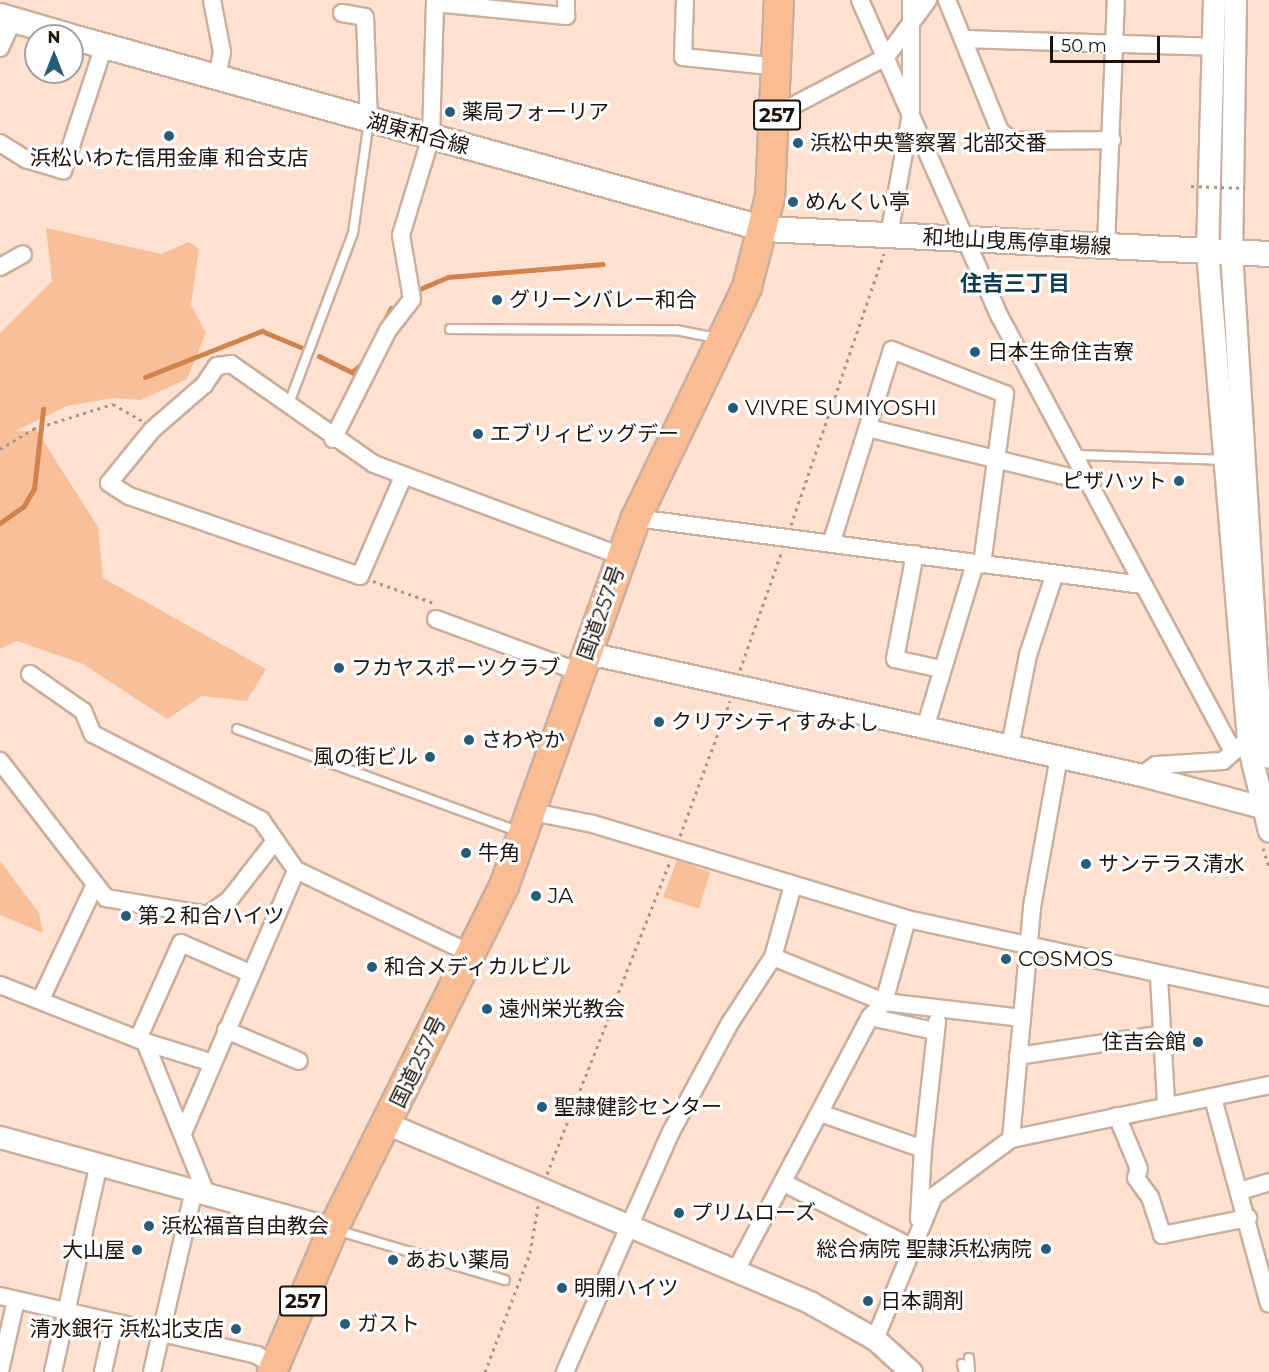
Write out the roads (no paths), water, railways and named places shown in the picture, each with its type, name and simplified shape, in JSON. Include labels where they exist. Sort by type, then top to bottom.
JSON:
[{"type":"highway","name":"国道257号","points":[[273,1370],[333,1229],[471,954],[528,822],[636,518],[723,340],[765,229],[777,114],[779,0]]},
{"type":"main road","name":"湖東和合線","points":[[6,18],[28,24]]},
{"type":"main road","name":"湖東和合線","points":[[84,40],[369,121],[765,229]]},
{"type":"main road","name":"和地山曳馬停車場線","points":[[765,229],[1269,254]]},
{"type":"street","points":[[212,0],[222,52],[217,77]]},
{"type":"street","points":[[333,439],[388,330],[412,299],[401,235],[431,137],[435,1],[566,16],[566,0]]},
{"type":"street","points":[[685,0],[683,57],[779,67]]},
{"type":"street","points":[[860,0],[968,239],[1000,317],[1076,455],[1142,585],[1257,750]]},
{"type":"street","points":[[889,235],[911,114],[913,26],[911,0]]},
{"type":"street","points":[[777,114],[886,57],[913,26],[928,0]]},
{"type":"street","points":[[947,0],[1000,131],[1013,141],[1112,140]]},
{"type":"street","points":[[1106,246],[1116,0]]},
{"type":"street","points":[[1214,0],[1213,47],[1224,460],[1257,750],[1269,831]]},
{"type":"street","points":[[1235,0],[1219,251],[1259,714],[1257,750]]},
{"type":"street","points":[[342,13],[366,17],[369,121]]},
{"type":"street","points":[[0,48],[6,18]]},
{"type":"street","points":[[963,39],[1213,47]]},
{"type":"street","points":[[0,143],[26,159],[63,170],[104,46]]},
{"type":"street","points":[[0,267],[24,254]]},
{"type":"street","points":[[832,541],[892,350],[1005,394],[997,460],[978,563],[941,669],[925,728]]},
{"type":"street","points":[[403,477],[360,576],[129,496],[109,483],[152,430],[204,385],[217,366],[231,364],[333,439],[403,477],[622,556]]},
{"type":"street","points":[[868,428],[1089,482]]},
{"type":"street","points":[[636,518],[788,535],[1054,576],[1142,585]]},
{"type":"street","points":[[915,554],[895,659],[941,669]]},
{"type":"street","points":[[1010,746],[1028,655],[1054,576]]},
{"type":"street","points":[[436,619],[582,665],[602,656],[1142,775],[1264,807]]},
{"type":"street","points":[[30,674],[83,711],[93,734],[230,801],[261,820],[296,870],[471,954]]},
{"type":"street","points":[[1142,775],[1156,765],[1223,761],[1257,750]]},
{"type":"street","points":[[1011,1139],[1042,834],[1059,757]]},
{"type":"street","points":[[0,761],[94,887],[106,898],[208,915],[229,900],[275,841]]},
{"type":"street","points":[[528,822],[676,848],[907,919],[1159,977],[1269,997]]},
{"type":"street","points":[[183,1133],[296,870]]},
{"type":"street","points":[[565,1372],[628,1222],[730,1023],[773,957],[793,885]]},
{"type":"street","points":[[40,999],[94,887]]},
{"type":"street","points":[[735,1270],[823,1114],[870,1017],[884,1002],[907,919]]},
{"type":"street","points":[[152,1372],[200,1191],[183,1133],[141,1040],[181,942],[252,974]]},
{"type":"street","points":[[773,957],[884,1002],[939,1010],[1022,1017]]},
{"type":"street","points":[[1159,977],[1166,1104]]},
{"type":"street","points":[[0,985],[141,1040],[213,1063]]},
{"type":"street","points":[[919,1223],[923,1149],[939,1010]]},
{"type":"street","points":[[870,1017],[935,1031]]},
{"type":"street","points":[[226,1030],[298,1061]]},
{"type":"street","points":[[1018,1056],[1163,1034]]},
{"type":"street","points":[[874,1339],[919,1223],[942,1187],[1011,1139],[1166,1104],[1213,1098],[1269,1085]]},
{"type":"street","points":[[1213,1098],[1248,1218],[1262,1248],[1269,1304]]},
{"type":"street","points":[[823,1114],[923,1149]]},
{"type":"street","points":[[1117,1116],[1139,1169],[1136,1178],[1150,1197],[1162,1235],[1248,1218]]},
{"type":"street","points":[[387,1124],[542,1190],[628,1222],[811,1303],[874,1339],[902,1369]]},
{"type":"street","points":[[0,1138],[99,1163],[333,1229]]},
{"type":"street","points":[[53,1372],[99,1163]]},
{"type":"street","points":[[920,1182],[942,1187]]},
{"type":"street","points":[[1240,1191],[1269,1182]]},
{"type":"street","points":[[784,1183],[911,1247]]},
{"type":"street","points":[[0,1371],[8,1298],[257,1355],[273,1370]]},
{"type":"street","points":[[103,1372],[114,1322]]},
{"type":"lane","points":[[288,406],[353,233],[369,121]]},
{"type":"lane","points":[[450,329],[676,330],[723,340]]},
{"type":"lane","points":[[1076,455],[1224,460]]},
{"type":"lane","points":[[237,729],[528,822]]},
{"type":"lane","points":[[333,1229],[505,1280]]},
{"type":"lane","points":[[965,1365],[970,1372]]},
{"type":"waterway","points":[[420,289],[448,277],[602,264]]},
{"type":"waterway","points":[[381,327],[391,308]]},
{"type":"waterway","points":[[145,377],[262,331],[303,348]]},
{"type":"waterway","points":[[319,356],[352,372],[363,363]]},
{"type":"waterway","points":[[0,523],[24,506],[34,489],[43,410]]},
{"type":"place","name":"薬局フォーリア","points":[[450,112]]},
{"type":"place","name":"浜松いわた信用金庫 和合支店","points":[[169,136]]},
{"type":"place","name":"浜松中央警察署 北部交番","points":[[798,143]]},
{"type":"place","name":"めんくい亭","points":[[793,202]]},
{"type":"place","name":"グリーンバレー和合","points":[[497,300]]},
{"type":"place","name":"日本生命住吉寮","points":[[975,352]]},
{"type":"place","name":"VIVRE SUMIYOSHI","points":[[733,408]]},
{"type":"place","name":"エブリィビッグデー","points":[[478,434]]},
{"type":"place","name":"ピザハット","points":[[1179,481]]},
{"type":"place","name":"フカヤスポーツクラブ","points":[[339,668]]},
{"type":"place","name":"クリアシティすみよし","points":[[659,722]]},
{"type":"place","name":"さわやか","points":[[469,740]]},
{"type":"place","name":"風の街ビル","points":[[430,757]]},
{"type":"place","name":"牛角","points":[[466,853]]},
{"type":"place","name":"サンテラス清水","points":[[1086,864]]},
{"type":"place","name":"JA","points":[[536,896]]},
{"type":"place","name":"第２和合ハイツ","points":[[126,916]]},
{"type":"place","name":"COSMOS","points":[[1006,959]]},
{"type":"place","name":"和合メディカルビル","points":[[372,967]]},
{"type":"place","name":"遠州栄光教会","points":[[487,1009]]},
{"type":"place","name":"住吉会館","points":[[1198,1042]]},
{"type":"place","name":"聖隷健診センター","points":[[542,1107]]},
{"type":"place","name":"プリムローズ","points":[[679,1213]]},
{"type":"place","name":"浜松福音自由教会","points":[[149,1226]]},
{"type":"place","name":"総合病院 聖隷浜松病院","points":[[1046,1249]]},
{"type":"place","name":"大山屋","points":[[137,1250]]},
{"type":"place","name":"あおい薬局","points":[[393,1260]]},
{"type":"place","name":"明開ハイツ","points":[[562,1288]]},
{"type":"place","name":"日本調剤","points":[[868,1301]]},
{"type":"place","name":"ガスト","points":[[345,1324]]},
{"type":"place","name":"清水銀行 浜松北支店","points":[[236,1329]]},
{"type":"district","name":"住吉三丁目","points":[[1015,284]]}]
